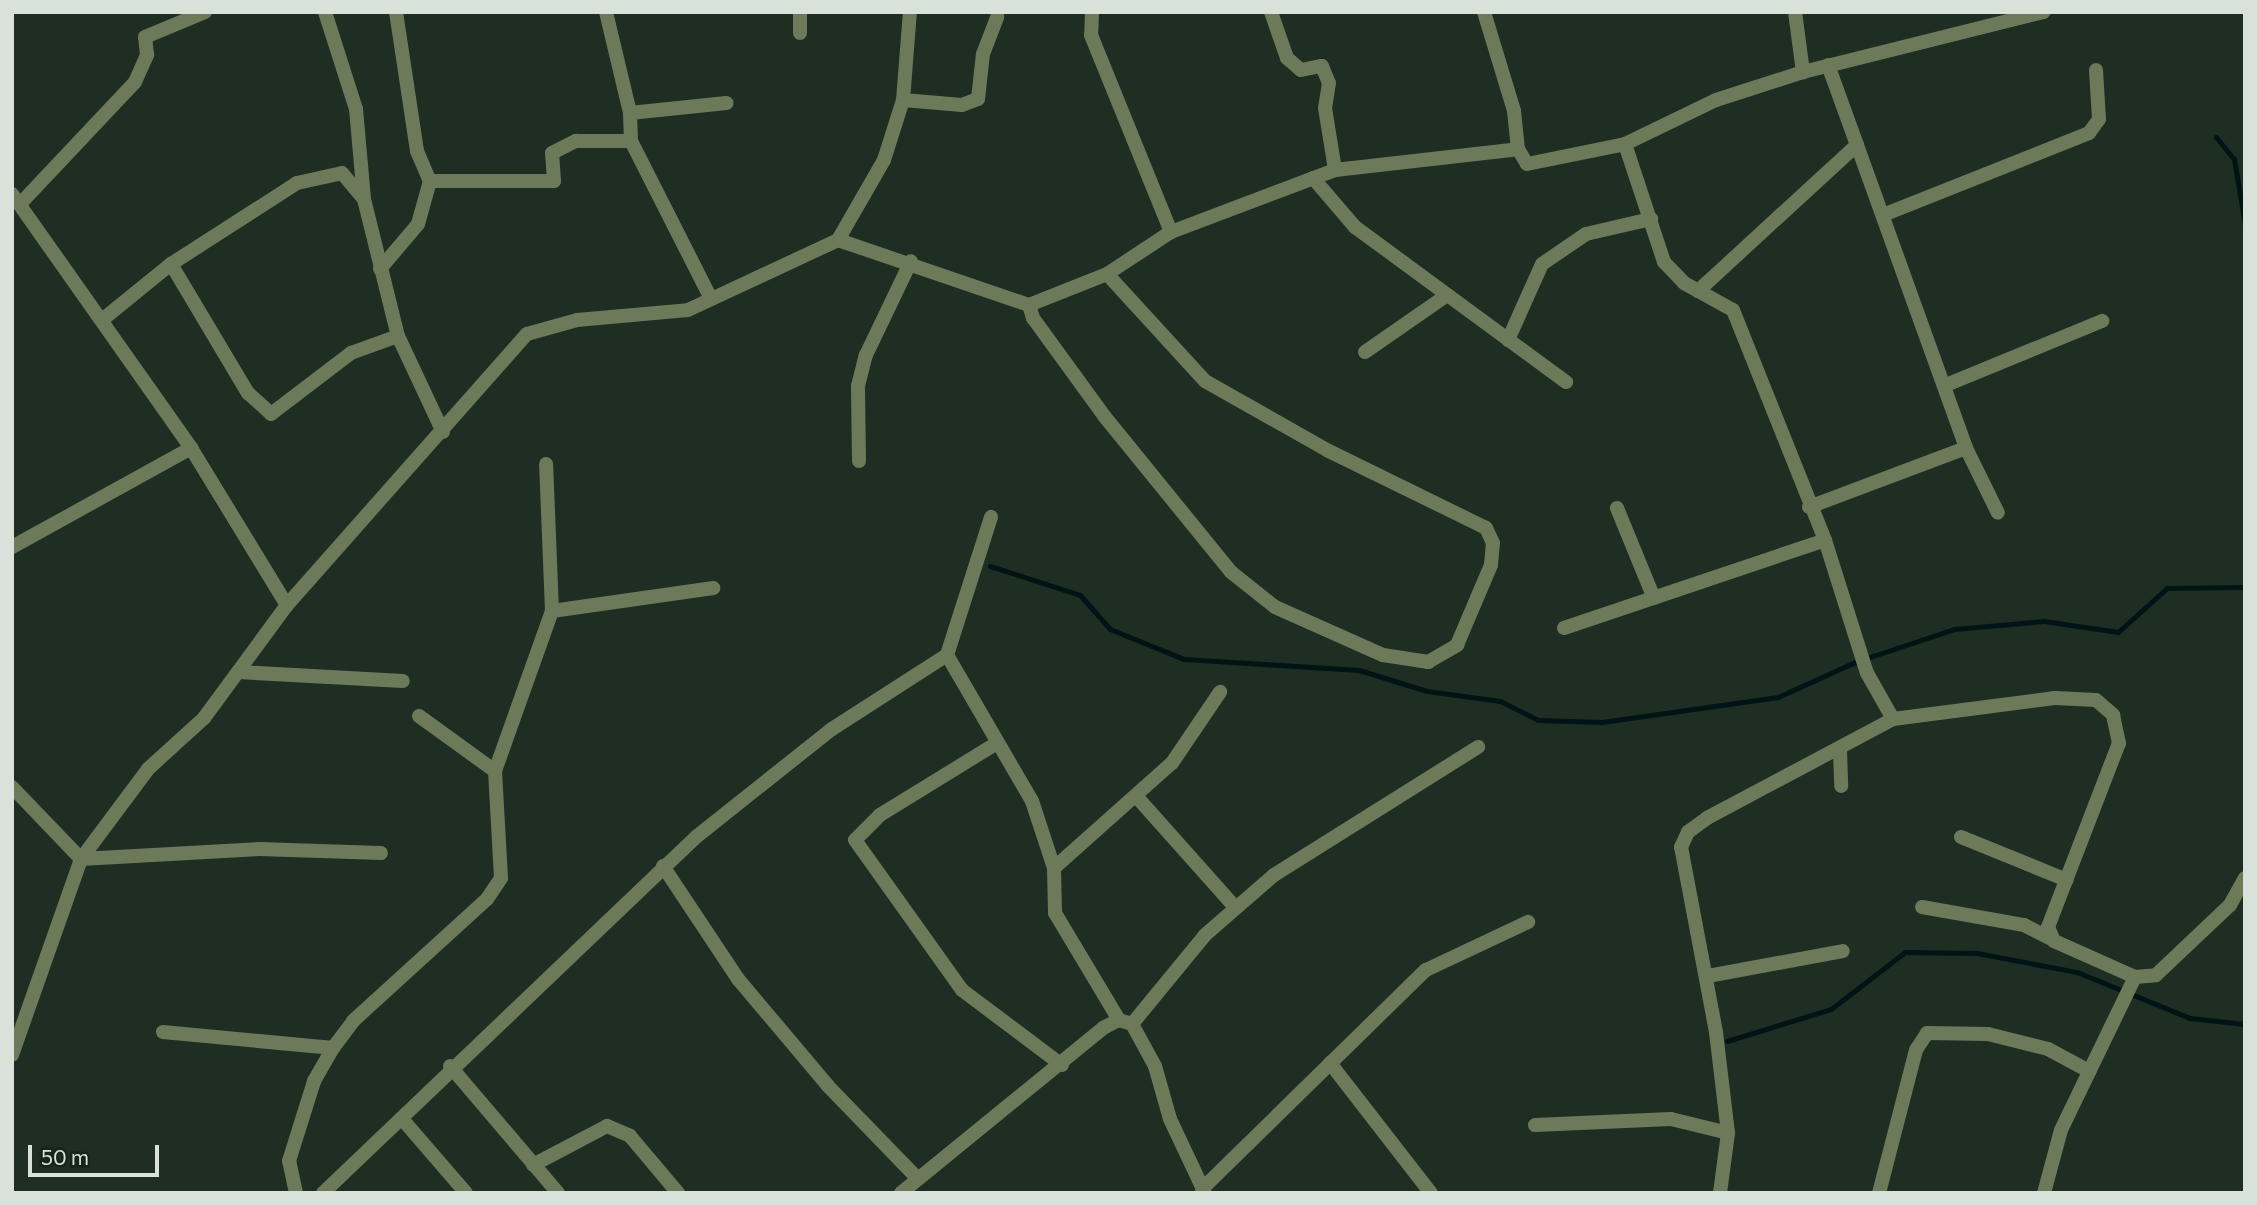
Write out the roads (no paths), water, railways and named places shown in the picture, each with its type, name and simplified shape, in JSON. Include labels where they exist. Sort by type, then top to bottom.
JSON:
[{"type":"street","points":[[205,12],[145,37],[147,55],[135,82],[17,198],[191,448],[287,605]]},
{"type":"street","points":[[325,12],[356,108],[364,199],[398,336],[443,432]]},
{"type":"street","points":[[380,269],[418,224],[430,181],[417,152],[396,12]]},
{"type":"street","points":[[606,12],[630,113],[631,141],[711,299]]},
{"type":"street","points":[[800,12],[800,33]]},
{"type":"street","points":[[12,1055],[81,859],[148,769],[204,718],[287,605],[527,334],[577,320],[688,310],[838,240],[884,160],[903,100],[910,12]]},
{"type":"street","points":[[1092,12],[1091,35],[1171,232]]},
{"type":"street","points":[[1271,12],[1287,58],[1301,70],[1322,66],[1329,83],[1325,107],[1335,170]]},
{"type":"street","points":[[1484,12],[1514,111],[1518,149],[1527,164],[1625,144],[1716,100],[1803,72],[2043,12]]},
{"type":"street","points":[[1796,12],[1803,72]]},
{"type":"street","points":[[903,100],[962,105],[978,99],[983,54],[997,17]]},
{"type":"street","points":[[1828,65],[1946,385],[1966,447],[1998,513]]},
{"type":"street","points":[[1883,215],[2089,133],[2099,119],[2096,70]]},
{"type":"street","points":[[630,113],[726,103]]},
{"type":"street","points":[[430,181],[554,181],[552,153],[576,141],[631,141]]},
{"type":"street","points":[[1625,144],[1664,262],[1698,290],[1734,310],[1809,507],[1825,540],[1867,673],[1893,719]]},
{"type":"street","points":[[1698,290],[1857,145]]},
{"type":"street","points":[[838,240],[911,261],[999,299],[1029,305],[1107,274],[1171,232],[1335,170],[1518,149]]},
{"type":"street","points":[[102,320],[171,264],[297,183],[320,175],[342,173],[364,199]]},
{"type":"street","points":[[1314,178],[1355,227],[1566,382]]},
{"type":"street","points":[[1508,340],[1542,264],[1586,234],[1651,219]]},
{"type":"street","points":[[859,461],[858,386],[866,355],[911,261]]},
{"type":"street","points":[[171,264],[248,393],[271,414],[351,353],[398,336]]},
{"type":"street","points":[[1029,305],[1033,318],[1105,417],[1231,572],[1275,607],[1383,655],[1428,662],[1457,645],[1491,565],[1493,543],[1486,528],[1277,424],[1205,381],[1107,274]]},
{"type":"street","points":[[1365,352],[1447,295]]},
{"type":"street","points":[[1946,385],[2102,321]]},
{"type":"street","points":[[1809,507],[1966,447]]},
{"type":"street","points":[[12,547],[191,448]]},
{"type":"street","points":[[296,1193],[289,1161],[314,1082],[333,1048],[353,1021],[497,888],[503,867],[495,826],[495,771],[552,611],[546,464]]},
{"type":"street","points":[[1618,508],[1654,598]]},
{"type":"street","points":[[323,1193],[403,1120],[450,1066],[663,866],[832,729],[947,655],[991,517]]},
{"type":"street","points":[[1564,628],[1825,540]]},
{"type":"street","points":[[552,611],[713,588]]},
{"type":"street","points":[[947,655],[1032,801],[1054,868],[1055,914],[1155,1066],[1170,1119],[1204,1191],[1426,970],[1528,922]]},
{"type":"street","points":[[238,673],[403,681]]},
{"type":"street","points":[[1054,868],[1172,763],[1220,692]]},
{"type":"street","points":[[1720,1193],[1728,1133],[1708,976],[1681,848],[1688,832],[1840,751],[1893,719],[2055,698],[2095,700],[2113,715],[2119,743],[2048,928],[2054,941]]},
{"type":"street","points":[[419,716],[495,771]]},
{"type":"street","points":[[997,743],[880,815],[855,840],[962,990],[1062,1065]]},
{"type":"street","points":[[901,1193],[1062,1065],[1126,1022],[1235,907],[1275,875],[1478,747]]},
{"type":"street","points":[[1840,751],[1841,786]]},
{"type":"street","points":[[12,787],[81,859],[259,849],[381,853]]},
{"type":"street","points":[[1136,796],[1235,907]]},
{"type":"street","points":[[1961,837],[2067,880]]},
{"type":"street","points":[[663,866],[738,979],[828,1086],[918,1179]]},
{"type":"street","points":[[2044,1193],[2061,1130],[2130,987],[2156,975],[2230,905],[2245,878]]},
{"type":"street","points":[[2230,905],[2245,910]]},
{"type":"street","points":[[1922,907],[2024,925],[2130,987]]},
{"type":"street","points":[[1708,976],[1843,951]]},
{"type":"street","points":[[163,1032],[333,1048]]},
{"type":"street","points":[[1879,1193],[1916,1050],[1927,1033],[1988,1034],[2048,1049],[2089,1071]]},
{"type":"street","points":[[1330,1063],[1431,1193]]},
{"type":"street","points":[[450,1066],[558,1193]]},
{"type":"street","points":[[1535,1125],[1671,1119],[1728,1133]]},
{"type":"street","points":[[403,1120],[466,1193]]},
{"type":"street","points":[[533,1165],[607,1126],[630,1136],[678,1193]]},
{"type":"waterway","points":[[2216,137],[2234,159],[2245,225]]},
{"type":"waterway","points":[[990,566],[1080,595],[1110,629],[1184,659],[1359,670],[1427,691],[1500,701],[1538,720],[1602,722],[1778,697],[1855,662],[1954,629],[2044,621],[2118,632],[2167,588],[2245,587]]},
{"type":"waterway","points":[[1727,1041],[1831,1009],[1905,952],[1977,953],[2077,972],[2190,1018],[2245,1024]]}]
